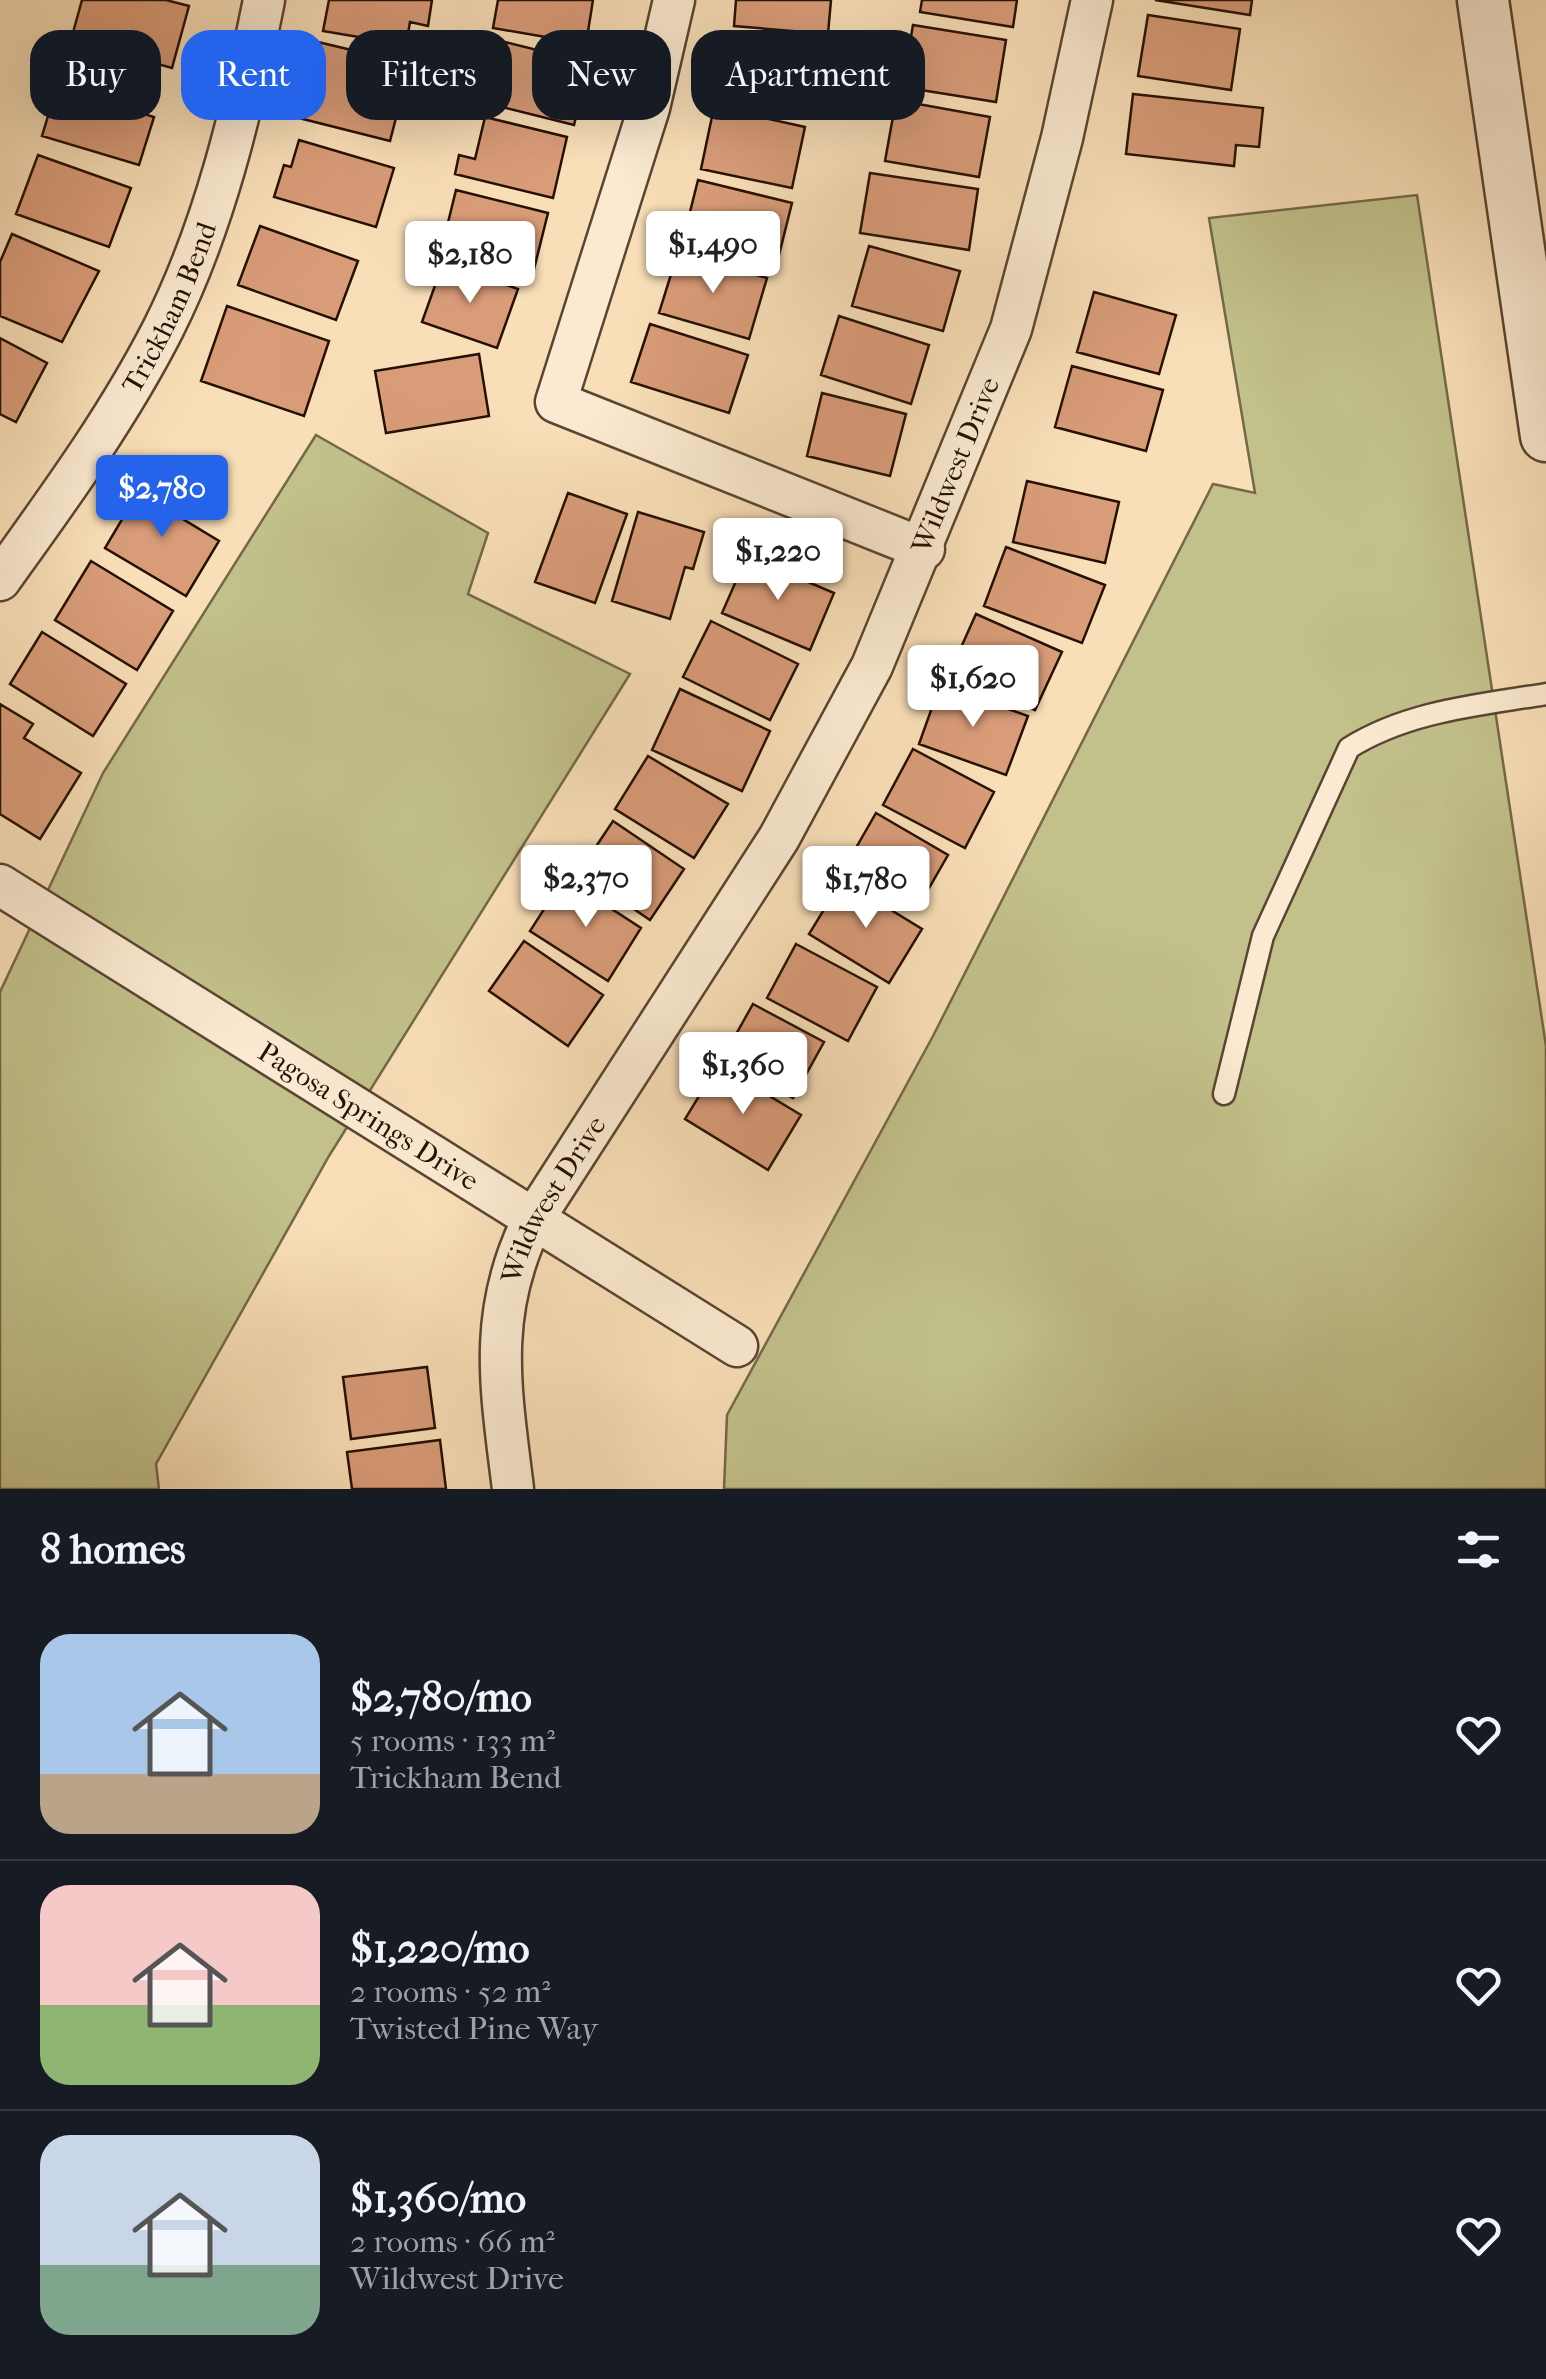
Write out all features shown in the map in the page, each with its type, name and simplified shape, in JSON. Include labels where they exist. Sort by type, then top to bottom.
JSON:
[{"type":"street","name":"Trickham Bend","points":[[0,580],[100,441],[164,327],[211,209],[248,82],[264,0]]},
{"type":"street","points":[[674,0],[649,108],[556,402],[924,549]]},
{"type":"street","name":"Wildwest Drive","points":[[513,1489],[498,1366],[512,1260],[533,1220],[778,838],[872,666],[924,549],[1011,329],[1062,138],[1092,0]]},
{"type":"street","points":[[1483,0],[1546,436]]},
{"type":"street","name":"Pagosa Springs Drive","points":[[0,885],[737,1346]]},
{"type":"lane","points":[[1224,1094],[1263,936],[1349,748],[1374,732],[1432,713],[1546,694]]},
{"type":"shaded area","points":[[1417,195],[1546,1046],[1546,1489],[724,1489],[727,1415],[933,1036],[1213,484],[1255,493],[1209,218]]},
{"type":"shaded area","points":[[316,435],[488,533],[468,594],[630,674],[329,1156],[156,1464],[159,1489],[0,1489],[0,992],[103,773]]},
{"type":"building","points":[[82,0],[166,0],[189,6],[172,68],[161,65],[161,30],[74,30]]},
{"type":"building","points":[[329,0],[432,0],[428,26],[410,22],[409,30],[346,30],[346,35],[323,30]]},
{"type":"building","points":[[498,0],[593,0],[588,30],[532,30],[532,35],[493,28]]},
{"type":"building","points":[[736,0],[831,0],[828,30],[734,26]]},
{"type":"building","points":[[922,0],[1017,0],[1013,27],[920,12]]},
{"type":"building","points":[[1155,0],[1252,0],[1250,15]]},
{"type":"building","points":[[1148,15],[1240,29],[1231,90],[1138,76]]},
{"type":"building","points":[[913,25],[1006,40],[996,102],[925,91],[925,30],[912,30]]},
{"type":"building","points":[[326,44],[346,49],[346,120],[395,120],[390,141],[307,120],[326,120]]},
{"type":"building","points":[[512,44],[532,49],[532,114],[512,110]]},
{"type":"building","points":[[1133,94],[1263,108],[1259,147],[1236,145],[1234,166],[1126,154]]},
{"type":"building","points":[[925,105],[990,117],[979,177],[885,161],[892,120],[925,120]]},
{"type":"building","points":[[47,120],[153,120],[139,165],[42,136]]},
{"type":"building","points":[[484,120],[567,137],[553,198],[455,174],[459,155],[475,159]]},
{"type":"building","points":[[711,120],[773,120],[805,127],[792,188],[701,169]]},
{"type":"building","points":[[299,140],[394,168],[376,227],[274,197],[284,165],[291,167]]},
{"type":"building","points":[[38,155],[131,188],[109,247],[16,214]]},
{"type":"building","points":[[870,173],[978,189],[969,250],[860,233]]},
{"type":"building","points":[[698,180],[792,203],[777,263],[683,240]]},
{"type":"building","points":[[456,190],[548,213],[533,273],[441,251]]},
{"type":"building","points":[[260,226],[358,261],[336,320],[238,285]]},
{"type":"building","points":[[12,234],[99,271],[62,342],[0,316],[0,262]]},
{"type":"building","points":[[869,246],[960,271],[943,331],[852,306]]},
{"type":"building","points":[[678,252],[767,278],[749,339],[659,313]]},
{"type":"building","points":[[443,263],[518,289],[497,348],[422,322]]},
{"type":"building","points":[[1094,292],[1176,315],[1159,374],[1077,352]]},
{"type":"building","points":[[227,306],[329,341],[304,416],[201,381]]},
{"type":"building","points":[[839,316],[929,345],[911,404],[821,375]]},
{"type":"building","points":[[650,324],[748,355],[729,413],[631,382]]},
{"type":"building","points":[[0,338],[47,363],[16,422],[0,414]]},
{"type":"building","points":[[479,354],[489,416],[386,433],[375,371]]},
{"type":"building","points":[[1072,366],[1163,390],[1146,451],[1055,427]]},
{"type":"building","points":[[822,393],[906,414],[890,476],[807,456]]},
{"type":"building","points":[[146,479],[181,499],[173,513],[219,541],[186,596],[105,548]]},
{"type":"building","points":[[1027,481],[1119,502],[1105,563],[1013,542]]},
{"type":"building","points":[[568,493],[627,514],[595,603],[535,582]]},
{"type":"building","points":[[638,512],[704,532],[693,569],[685,567],[670,619],[612,601]]},
{"type":"building","points":[[1006,547],[1105,585],[1082,643],[984,606]]},
{"type":"building","points":[[747,556],[834,593],[810,650],[722,613]]},
{"type":"building","points":[[91,561],[173,611],[137,670],[55,620]]},
{"type":"building","points":[[976,614],[1062,652],[1035,710],[950,672]]},
{"type":"building","points":[[711,621],[798,664],[770,720],[683,677]]},
{"type":"building","points":[[42,632],[126,684],[93,736],[10,684]]},
{"type":"building","points":[[940,685],[1028,716],[1006,775],[919,744]]},
{"type":"building","points":[[680,689],[770,731],[742,791],[652,750]]},
{"type":"building","points":[[0,704],[33,724],[24,738],[81,773],[40,839],[0,814]]},
{"type":"building","points":[[913,749],[994,792],[965,848],[883,805]]},
{"type":"building","points":[[648,756],[728,804],[694,858],[615,809]]},
{"type":"building","points":[[876,813],[948,855],[917,909],[845,867]]},
{"type":"building","points":[[613,821],[684,869],[650,920],[579,872]]},
{"type":"building","points":[[564,878],[641,928],[608,981],[530,931]]},
{"type":"building","points":[[842,880],[922,929],[889,983],[809,934]]},
{"type":"building","points":[[524,941],[603,995],[568,1046],[489,991]]},
{"type":"building","points":[[796,944],[877,987],[848,1041],[767,998]]},
{"type":"building","points":[[753,1004],[824,1042],[793,1098],[721,1061]]},
{"type":"building","points":[[718,1065],[801,1115],[768,1170],[685,1119]]},
{"type":"building","points":[[427,1367],[435,1428],[351,1439],[343,1377]]},
{"type":"building","points":[[440,1440],[446,1489],[352,1489],[347,1452]]}]
